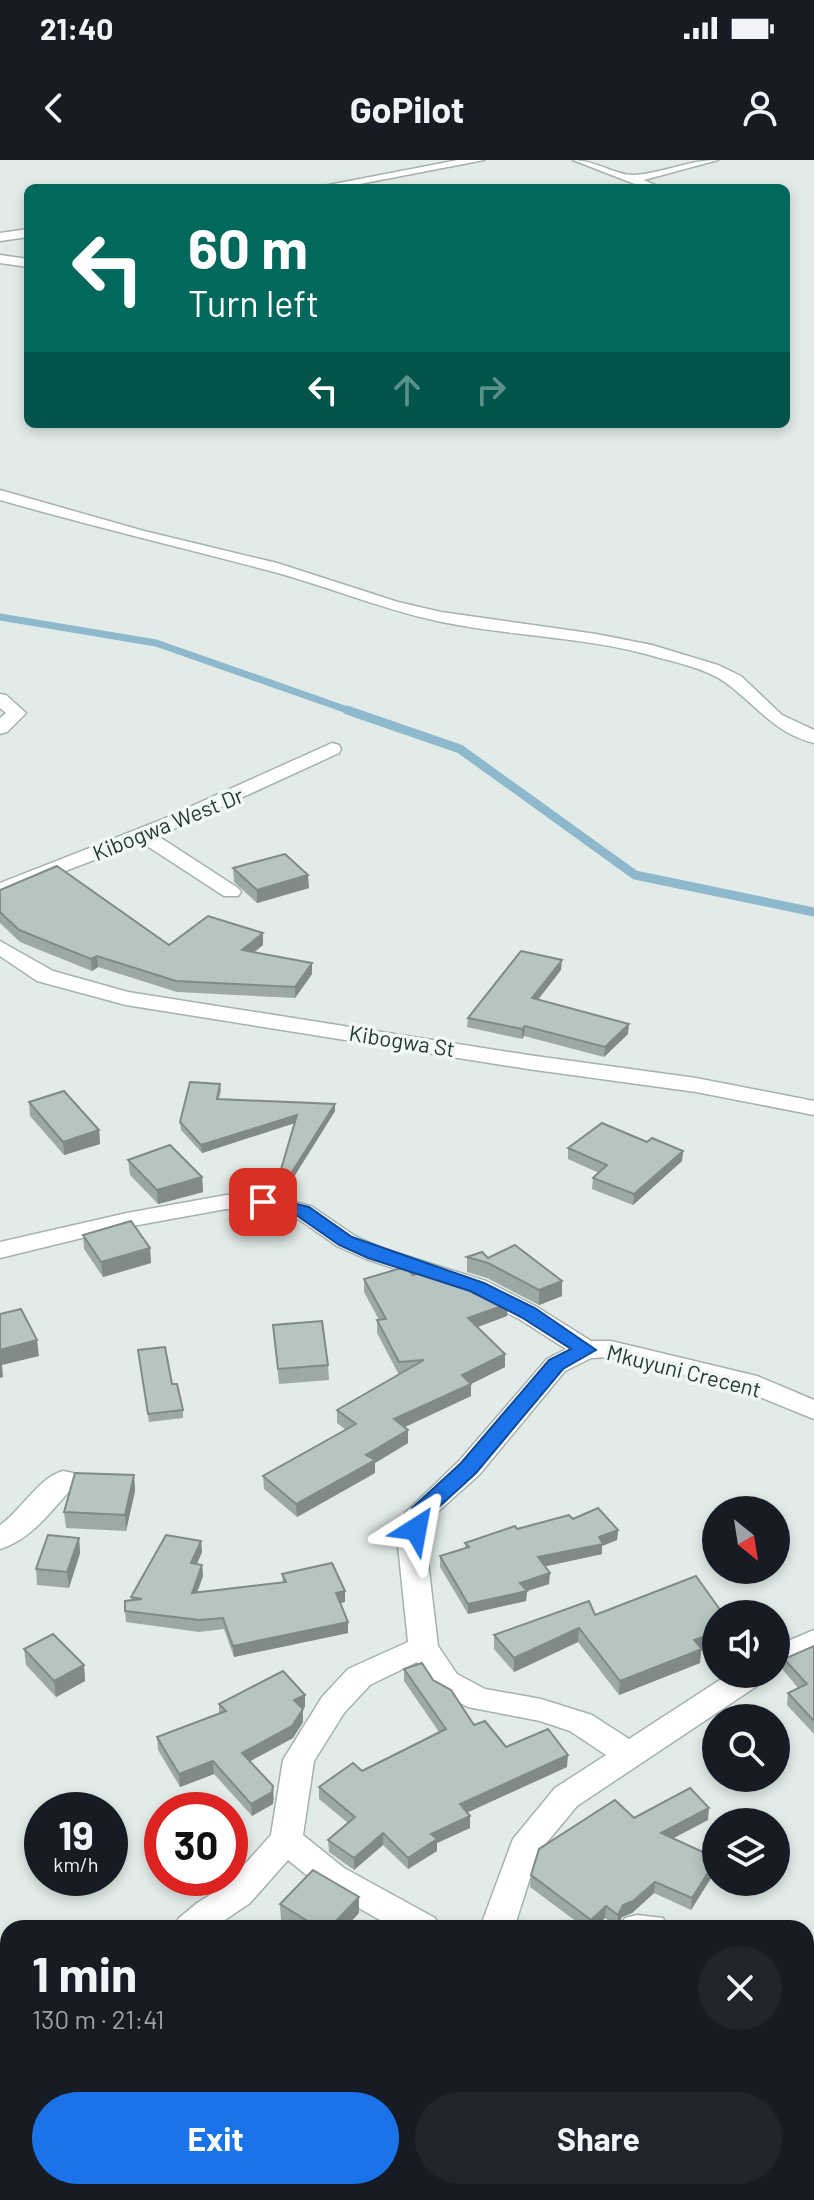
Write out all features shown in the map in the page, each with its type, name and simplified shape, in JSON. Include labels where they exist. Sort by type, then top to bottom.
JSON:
[{"type":"street","points":[[342,184],[478,160]]},
{"type":"street","points":[[579,160],[646,184]]},
{"type":"street","points":[[633,179],[712,160]]},
{"type":"street","points":[[0,237],[24,234]]},
{"type":"street","points":[[0,259],[24,262]]},
{"type":"street","points":[[0,495],[140,535],[271,566],[393,606],[441,617],[646,649],[712,669],[735,680],[776,719],[814,737]]},
{"type":"street","points":[[0,699],[17,713],[0,728]]},
{"type":"street","name":"Kibogwa West Dr","points":[[0,890],[145,836],[239,796],[332,749]]},
{"type":"street","points":[[145,836],[231,892]]},
{"type":"street","name":"Kibogwa St","points":[[6,958],[45,976],[126,998],[528,1062],[696,1085],[814,1108]]},
{"type":"street","points":[[0,1250],[127,1220],[226,1202],[263,1202],[302,1211],[346,1241],[375,1254],[477,1287],[528,1313],[586,1350]]},
{"type":"street","name":"Mkuyuni Crecent","points":[[628,1754],[581,1723],[541,1710],[479,1699],[446,1682],[423,1647],[412,1545],[419,1513],[469,1468],[556,1365],[586,1350],[611,1349],[748,1382],[814,1410]]},
{"type":"street","points":[[0,1539],[25,1522],[63,1480]]},
{"type":"street","points":[[790,1652],[814,1641]]},
{"type":"street","points":[[200,1920],[238,1894],[286,1840],[299,1760],[333,1705],[359,1677],[423,1647]]},
{"type":"street","points":[[500,1920],[524,1848],[566,1797],[730,1688]]},
{"type":"street","points":[[286,1840],[332,1877],[409,1920]]},
{"type":"building","points":[[285,854],[308,875],[257,890],[233,868]]},
{"type":"building","points":[[57,866],[169,945],[208,916],[263,933],[242,950],[312,963],[295,987],[176,981],[97,956],[91,959],[19,930],[0,912],[0,890]]},
{"type":"building","points":[[521,951],[562,960],[532,998],[629,1024],[605,1047],[525,1026],[522,1029],[468,1018]]},
{"type":"building","points":[[190,1082],[220,1084],[217,1099],[335,1104],[287,1180],[279,1176],[297,1115],[201,1145],[180,1122]]},
{"type":"building","points":[[64,1091],[99,1130],[63,1142],[29,1102]]},
{"type":"building","points":[[602,1123],[647,1142],[652,1138],[683,1151],[634,1194],[593,1178],[607,1165],[568,1148]]},
{"type":"building","points":[[170,1145],[202,1177],[157,1190],[128,1160]]},
{"type":"building","points":[[131,1221],[150,1248],[101,1262],[83,1235]]},
{"type":"building","points":[[515,1245],[562,1281],[539,1290],[488,1263],[467,1257],[482,1252],[488,1258]]},
{"type":"building","points":[[405,1267],[413,1275],[427,1270],[467,1283],[508,1304],[468,1318],[505,1354],[462,1375],[471,1384],[394,1419],[408,1430],[366,1455],[375,1460],[296,1504],[263,1476],[356,1424],[337,1410],[424,1360],[399,1362],[377,1320],[386,1319],[364,1279]]},
{"type":"building","points":[[21,1309],[37,1340],[0,1350],[0,1314]]},
{"type":"building","points":[[322,1321],[328,1365],[278,1369],[273,1325]]},
{"type":"building","points":[[165,1347],[172,1384],[177,1384],[183,1410],[148,1414],[138,1350]]},
{"type":"building","points":[[75,1473],[134,1475],[125,1515],[64,1512]]},
{"type":"building","points":[[598,1508],[618,1530],[599,1537],[603,1544],[538,1557],[550,1573],[520,1583],[527,1591],[468,1604],[440,1556],[469,1547],[465,1543],[515,1526],[517,1529],[569,1515],[573,1519]]},
{"type":"building","points":[[48,1535],[79,1538],[67,1572],[36,1569]]},
{"type":"building","points":[[166,1535],[201,1541],[191,1563],[202,1565],[192,1593],[286,1582],[282,1574],[332,1563],[345,1591],[336,1593],[348,1622],[233,1646],[223,1618],[199,1620],[125,1611],[125,1601],[142,1599],[131,1597]]},
{"type":"building","points":[[696,1576],[713,1600],[702,1600],[702,1637],[694,1640],[702,1649],[620,1681],[579,1628],[514,1658],[494,1635],[589,1601],[595,1615]]},
{"type":"building","points":[[53,1634],[84,1665],[54,1681],[24,1649]]},
{"type":"building","points":[[814,1646],[814,1721],[788,1693],[807,1684],[790,1666],[790,1656]]},
{"type":"building","points":[[422,1663],[433,1680],[451,1690],[474,1725],[485,1721],[506,1747],[548,1729],[568,1755],[460,1804],[470,1816],[431,1834],[437,1839],[408,1858],[383,1833],[354,1858],[328,1840],[355,1817],[319,1787],[353,1763],[362,1771],[446,1729],[404,1669]]},
{"type":"building","points":[[283,1671],[305,1695],[294,1700],[303,1709],[292,1726],[242,1753],[273,1786],[272,1792],[251,1804],[248,1792],[240,1792],[213,1761],[179,1774],[157,1737],[226,1711],[219,1704]]},
{"type":"building","points":[[690,1788],[709,1808],[702,1808],[702,1812],[661,1833],[702,1852],[702,1882],[692,1898],[655,1882],[633,1901],[623,1905],[618,1915],[606,1906],[591,1920],[531,1875],[539,1849],[615,1800],[634,1818]]},
{"type":"building","points":[[313,1870],[359,1897],[337,1920],[306,1920],[280,1904]]},
{"type":"waterway","points":[[0,617],[156,643],[353,712]]},
{"type":"waterway","points":[[347,710],[460,749],[635,875],[814,912]]},
{"type":"route","points":[[263,1202],[302,1211],[346,1241],[375,1254],[477,1287],[528,1313],[586,1350],[556,1365],[469,1468],[419,1513],[416,1529]]}]
